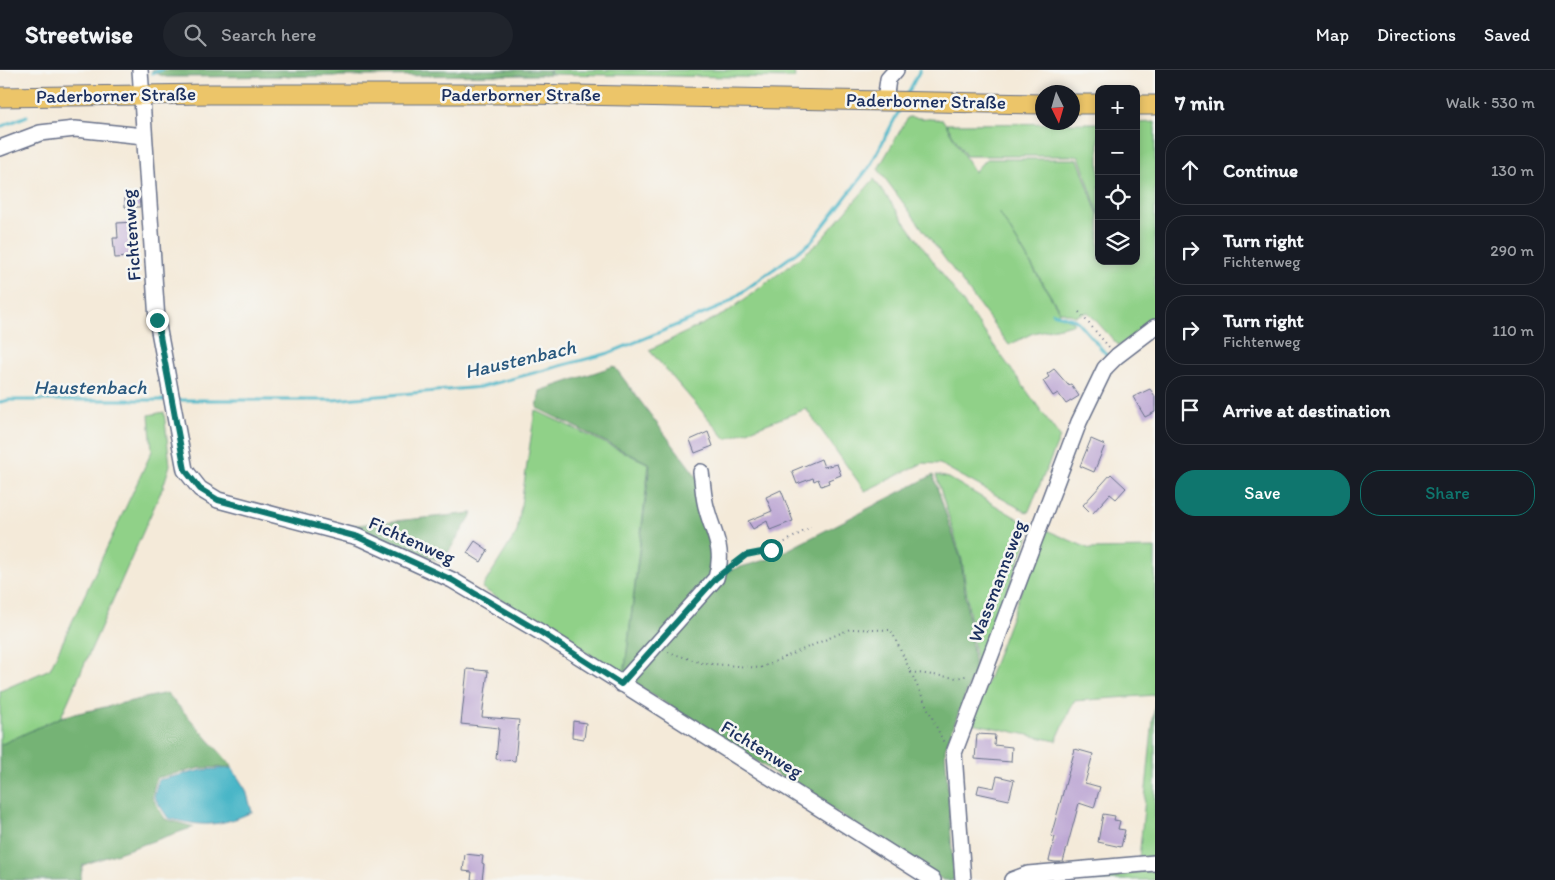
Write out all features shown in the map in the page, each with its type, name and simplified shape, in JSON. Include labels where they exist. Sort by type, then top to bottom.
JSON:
[{"type":"main road","name":"Paderborner Straße","points":[[0,97],[523,94],[1035,104]]},
{"type":"main road","points":[[1080,104],[1095,104]]},
{"type":"main road","points":[[1140,105],[1155,106]]},
{"type":"street","name":"Fichtenweg","points":[[140,70],[157,320],[172,410],[185,470],[200,489],[218,500],[358,537],[452,580],[542,633],[933,880]]},
{"type":"street","points":[[887,101],[888,80],[896,70]]},
{"type":"street","points":[[0,148],[40,133],[75,130],[144,136]]},
{"type":"street","name":"Wassmannsweg","points":[[963,880],[954,753],[1079,422],[1105,368],[1117,356],[1155,327]]},
{"type":"street","points":[[621,684],[716,578],[720,560],[717,536],[707,510],[701,472]]},
{"type":"street","points":[[1012,880],[1028,874],[1155,862]]},
{"type":"path","points":[[1079,312],[1117,356]]},
{"type":"path","points":[[716,578],[746,555],[771,550],[811,527]]},
{"type":"path","points":[[656,644],[664,651],[702,663],[760,668],[850,629],[891,630],[938,733],[954,760]]},
{"type":"path","points":[[910,672],[957,678],[983,673]]},
{"type":"green space","points":[[152,70],[549,70],[550,75],[166,77],[152,72]]},
{"type":"green space","points":[[550,70],[794,70],[795,78],[551,74]]},
{"type":"green space","points":[[908,117],[943,120],[974,172],[986,159],[1078,159],[1095,207],[1095,265],[1140,265],[1140,123],[1155,122],[1155,319],[1119,346],[1088,312],[1075,316],[1060,311],[999,212],[1059,311],[1058,315],[1073,321],[1073,324],[1033,333],[1009,345],[878,169]]},
{"type":"green space","points":[[1035,123],[1035,130],[1080,130],[1080,123],[1095,123],[1095,203],[1079,156],[966,156],[946,124]]},
{"type":"green space","points":[[874,179],[1060,437],[1028,513],[940,464],[923,463],[865,491],[806,409],[726,439],[649,350],[726,313],[789,266],[818,243]]},
{"type":"green space","points":[[614,366],[697,477],[705,511],[727,571],[772,558],[933,475],[961,560],[975,669],[945,749],[954,880],[943,880],[624,677],[650,464],[537,408],[540,391]]},
{"type":"green space","points":[[535,410],[649,464],[624,676],[482,588],[517,532]]},
{"type":"green space","points":[[164,412],[170,465],[163,487],[61,717],[0,745],[0,691],[50,669],[152,451],[149,415]]},
{"type":"green space","points":[[936,475],[949,478],[1032,527],[977,669],[962,560]]},
{"type":"green space","points":[[473,513],[442,562],[346,526]]},
{"type":"green space","points":[[1044,529],[1090,549],[1155,548],[1155,695],[1074,701],[1056,741],[972,723]]},
{"type":"green space","points":[[167,693],[233,767],[201,768],[156,778],[152,797],[165,819],[194,827],[83,865],[80,880],[0,880],[0,745],[61,717]]},
{"type":"green space","points":[[1155,700],[1155,856],[1139,858]]},
{"type":"green space","points":[[1155,871],[1155,880],[1031,880],[1036,878]]},
{"type":"water","points":[[232,768],[246,790],[252,812],[230,821],[201,824],[168,818],[154,797],[158,780],[203,770]]},
{"type":"building","points":[[139,197],[140,207],[125,207],[125,198]]},
{"type":"building","points":[[133,222],[131,257],[115,258],[113,238],[118,238],[117,223]]},
{"type":"building","points":[[1054,369],[1068,385],[1071,384],[1079,396],[1066,404],[1058,393],[1053,396],[1043,381],[1049,377],[1047,374]]},
{"type":"building","points":[[1150,389],[1155,396],[1155,412],[1145,417],[1133,397]]},
{"type":"building","points":[[708,432],[713,446],[695,453],[690,440]]},
{"type":"building","points":[[1091,439],[1105,445],[1094,472],[1080,466]]},
{"type":"building","points":[[821,459],[824,467],[837,464],[841,475],[828,480],[829,483],[821,486],[818,479],[814,481],[813,478],[797,484],[792,471]]},
{"type":"building","points":[[1111,474],[1126,488],[1116,499],[1110,494],[1092,514],[1083,505]]},
{"type":"building","points":[[781,490],[793,521],[770,530],[767,521],[753,529],[748,521],[772,511],[766,497]]},
{"type":"building","points":[[475,541],[488,550],[481,562],[467,553]]},
{"type":"building","points":[[467,669],[488,671],[482,717],[519,720],[515,761],[496,759],[499,728],[461,724]]},
{"type":"building","points":[[573,721],[586,723],[584,739],[572,737]]},
{"type":"building","points":[[977,734],[995,735],[994,745],[1012,747],[1011,762],[975,759]]},
{"type":"building","points":[[1075,749],[1093,754],[1085,783],[1100,787],[1094,808],[1079,803],[1063,862],[1049,861],[1055,837],[1051,836]]},
{"type":"building","points":[[997,776],[1014,780],[1009,800],[977,793],[979,785],[994,788]]},
{"type":"building","points":[[1103,814],[1115,816],[1114,820],[1120,821],[1118,829],[1125,830],[1121,847],[1098,842]]},
{"type":"building","points":[[465,854],[483,856],[482,880],[471,880],[472,872],[463,871]]},
{"type":"waterway","points":[[152,73],[162,70]]},
{"type":"waterway","name":"Haustenbach","points":[[907,95],[920,70]]},
{"type":"waterway","name":"Haustenbach","points":[[175,400],[333,400],[481,387],[609,353],[723,306],[811,242],[870,166],[901,107]]},
{"type":"waterway","points":[[0,127],[27,116]]},
{"type":"waterway","points":[[1053,313],[1076,320],[1107,355]]},
{"type":"waterway","name":"Haustenbach","points":[[0,402],[9,400],[167,400]]},
{"type":"route","points":[[157,320],[172,410],[185,470],[200,489],[218,500],[304,521],[358,537],[452,580],[542,633],[621,684],[716,578],[746,555],[771,550]]}]
